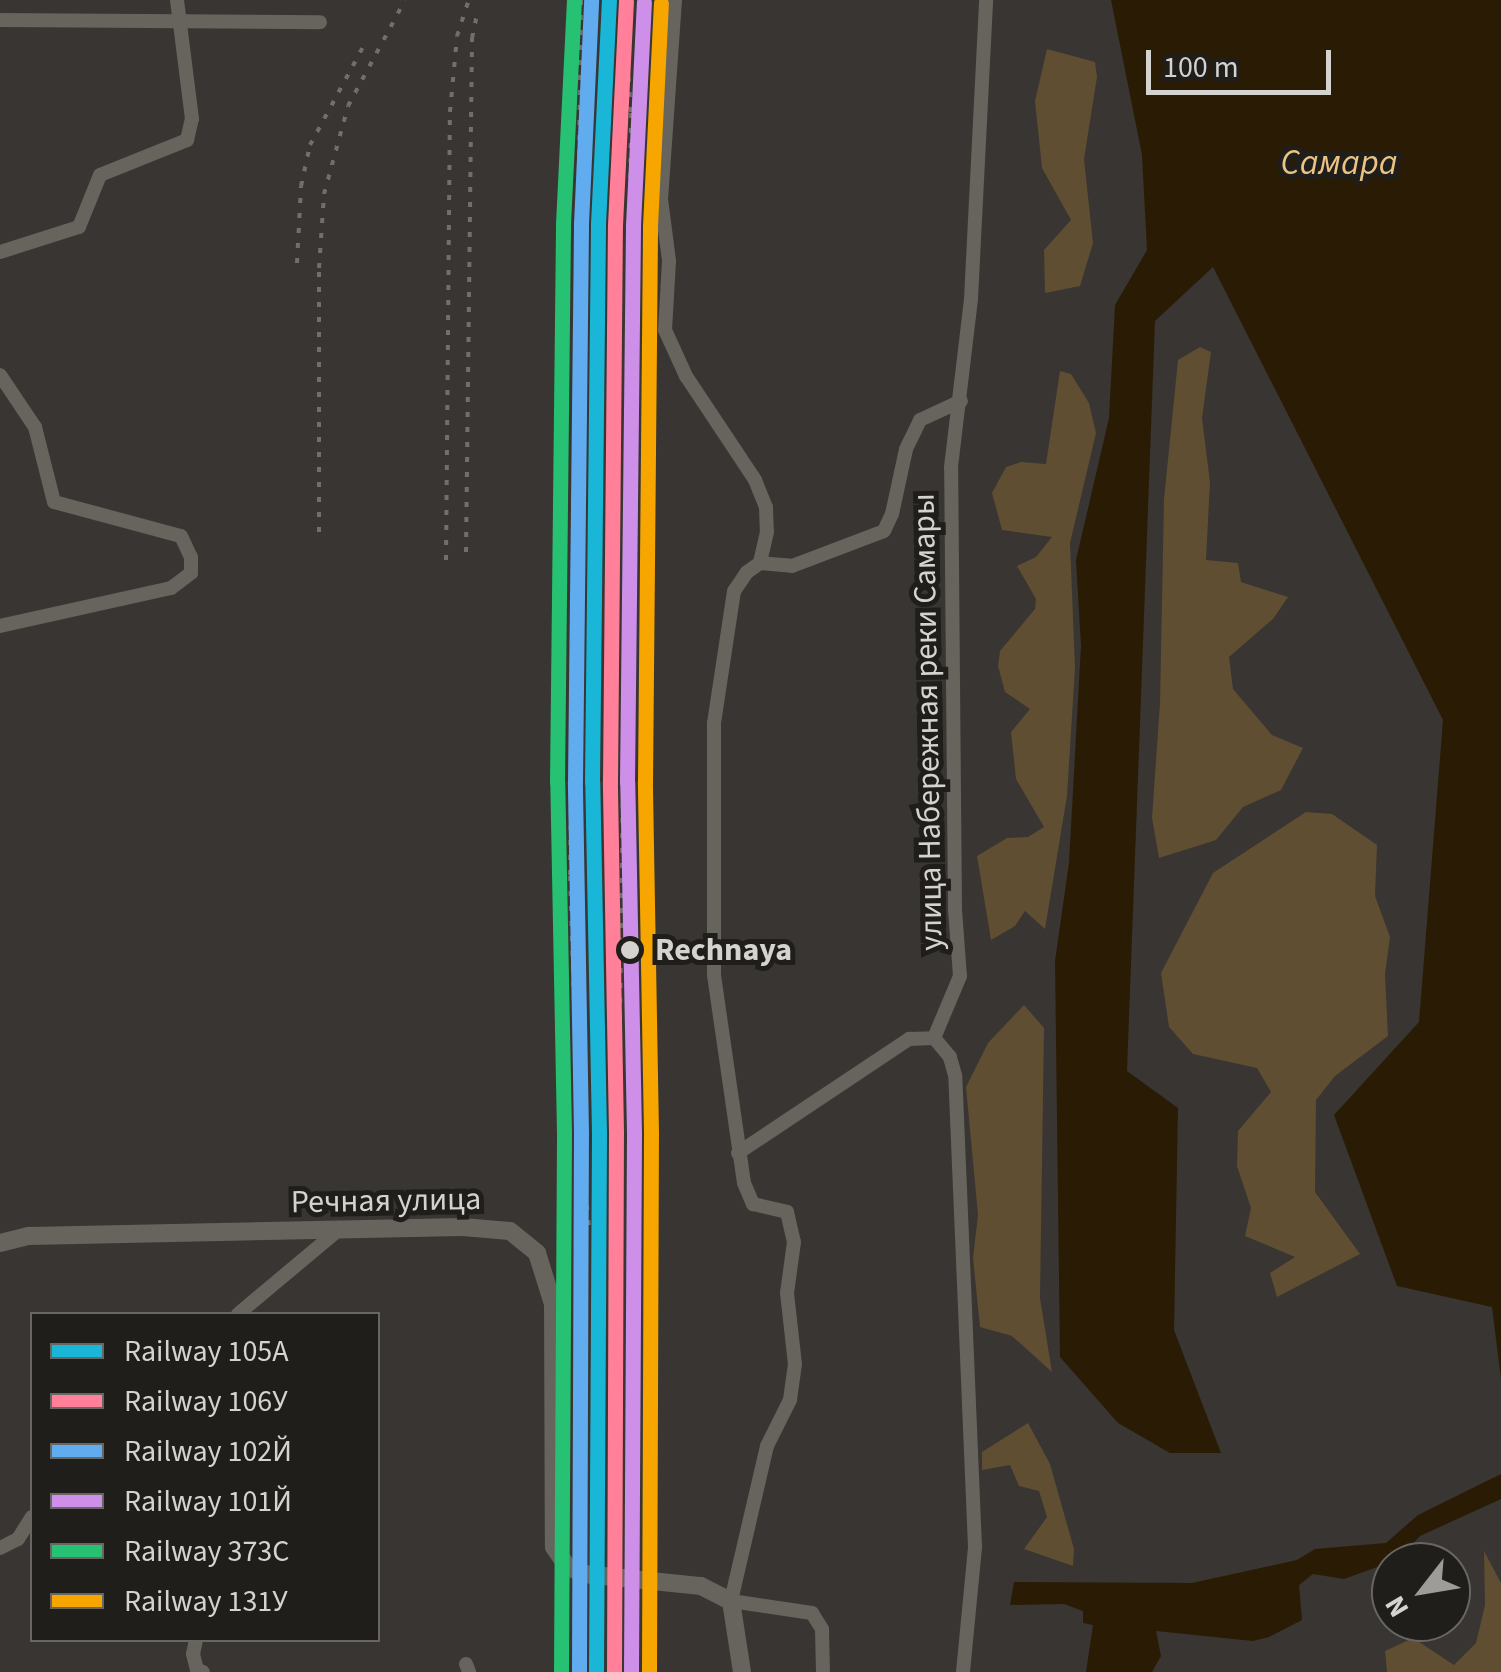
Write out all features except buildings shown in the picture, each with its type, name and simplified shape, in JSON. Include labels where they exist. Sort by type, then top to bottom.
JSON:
[{"type":"street","points":[[0,252],[79,227],[100,175],[187,140],[192,118],[177,0]]},
{"type":"street","points":[[675,0],[661,199],[668,261],[665,330],[686,376],[755,480],[766,507],[768,532],[760,564]]},
{"type":"street","name":"улица Набережная реки Самары","points":[[934,1038],[960,976],[955,909],[951,467],[971,300],[986,0]]},
{"type":"street","points":[[0,20],[320,22]]},
{"type":"street","points":[[0,375],[35,427],[54,502],[181,536],[191,557],[190,573],[171,588],[0,626]]},
{"type":"street","points":[[742,1672],[731,1601],[767,1446],[790,1400],[795,1364],[788,1293],[794,1242],[787,1212],[754,1204],[738,1153],[714,974],[714,722],[734,591],[746,572],[760,564],[792,566],[884,531],[892,514],[906,450],[920,420],[960,401]]},
{"type":"street","points":[[738,1153],[910,1039],[934,1038],[950,1056],[955,1075],[975,1548],[963,1672]]},
{"type":"street","name":"Речная улица","points":[[0,1243],[30,1236],[510,1230],[537,1253],[552,1304],[554,1547],[568,1566],[593,1575],[701,1586],[731,1601]]},
{"type":"street","points":[[240,1312],[336,1232]]},
{"type":"street","points":[[0,1548],[18,1539],[30,1520]]},
{"type":"street","points":[[731,1601],[812,1614],[822,1629],[823,1672]]},
{"type":"street","points":[[196,1642],[193,1654],[197,1670],[203,1672]]},
{"type":"shaded area","points":[[1047,49],[1095,62],[1097,77],[1084,159],[1093,243],[1080,286],[1045,293],[1044,250],[1071,220],[1042,168],[1035,101]]},
{"type":"shaded area","points":[[1200,347],[1211,352],[1202,418],[1210,482],[1206,560],[1238,563],[1241,582],[1288,597],[1273,619],[1229,657],[1233,689],[1272,735],[1303,748],[1281,790],[1243,807],[1216,840],[1159,858],[1152,818],[1160,703],[1164,499],[1178,360]]},
{"type":"shaded area","points":[[1060,371],[1071,374],[1089,403],[1096,433],[1070,543],[1075,668],[1067,796],[1045,929],[1025,911],[1015,926],[991,940],[977,856],[1007,838],[1028,837],[1044,827],[1016,779],[1011,732],[1030,709],[1005,692],[998,666],[1000,651],[1035,609],[1036,599],[1017,566],[1036,557],[1052,537],[1002,530],[992,493],[1006,467],[1021,462],[1046,464]]},
{"type":"shaded area","points":[[1306,812],[1332,814],[1377,845],[1375,896],[1390,937],[1385,974],[1388,1036],[1335,1076],[1316,1100],[1315,1192],[1360,1254],[1277,1297],[1270,1273],[1295,1257],[1245,1236],[1251,1208],[1237,1166],[1238,1131],[1271,1092],[1257,1068],[1193,1054],[1169,1027],[1161,973],[1213,873]]},
{"type":"shaded area","points":[[1024,1005],[1044,1028],[1040,1298],[1052,1372],[1012,1336],[980,1327],[973,1258],[978,1215],[966,1087],[988,1043]]},
{"type":"shaded area","points":[[1028,1423],[1050,1464],[1074,1549],[1073,1566],[1024,1549],[1047,1517],[1039,1491],[1019,1486],[1010,1465],[982,1470],[982,1452]]},
{"type":"shaded area","points":[[1484,1551],[1501,1583],[1501,1672],[1387,1672],[1385,1651],[1404,1642],[1419,1642],[1454,1665],[1476,1643],[1485,1605]]},
{"type":"water","name":"Самара","points":[[1111,0],[1501,0],[1501,1379],[1492,1307],[1397,1286],[1334,1115],[1419,1022],[1443,720],[1213,267],[1155,321],[1127,1071],[1178,1108],[1174,1330],[1221,1453],[1170,1453],[1118,1423],[1060,1357],[1055,961],[1069,863],[1081,646],[1076,560],[1109,418],[1115,305],[1147,250],[1142,155]]},
{"type":"water","points":[[1501,1474],[1501,1499],[1415,1542],[1387,1542],[1418,1515]]},
{"type":"water","points":[[1371,1544],[1371,1569],[1344,1579],[1313,1574],[1299,1585],[1302,1620],[1269,1637],[1253,1641],[1156,1631],[1161,1656],[1152,1672],[1086,1672],[1093,1625],[1083,1623],[1083,1611],[1064,1604],[1010,1605],[1014,1582],[1192,1583],[1297,1560],[1315,1549]]},
{"type":"railway","points":[[319,532],[319,268],[324,194],[348,106],[405,0]]},
{"type":"railway","points":[[446,560],[450,112],[457,36],[469,0]]},
{"type":"railway","points":[[581,0],[570,876],[577,1101],[589,1229]]},
{"type":"railway","points":[[617,1672],[614,1513],[631,112],[623,0]]},
{"type":"railway","points":[[466,552],[472,38],[477,15]]},
{"type":"railway","points":[[297,263],[301,186],[310,145],[364,45]]},
{"type":"railway","points":[[574,1672],[579,1211]]},
{"type":"rail line","name":"373C","points":[[561,1672],[564,1133],[557,782],[563,224],[574,0]]},
{"type":"rail line","name":"102Й","points":[[579,1672],[581,1133],[575,782],[581,224],[591,0]]},
{"type":"rail line","name":"105А","points":[[596,1672],[599,1133],[592,782],[598,224],[609,0]]},
{"type":"rail line","name":"106У","points":[[614,1672],[616,1133],[610,782],[615,225],[626,1]]},
{"type":"rail line","name":"101Й","points":[[631,1672],[634,1133],[627,782],[633,225],[644,2]]},
{"type":"rail line","name":"131У","points":[[649,1672],[651,1133],[645,782],[650,226],[661,3]]},
{"type":"place","name":"Rechnaya","points":[[630,950]]}]
